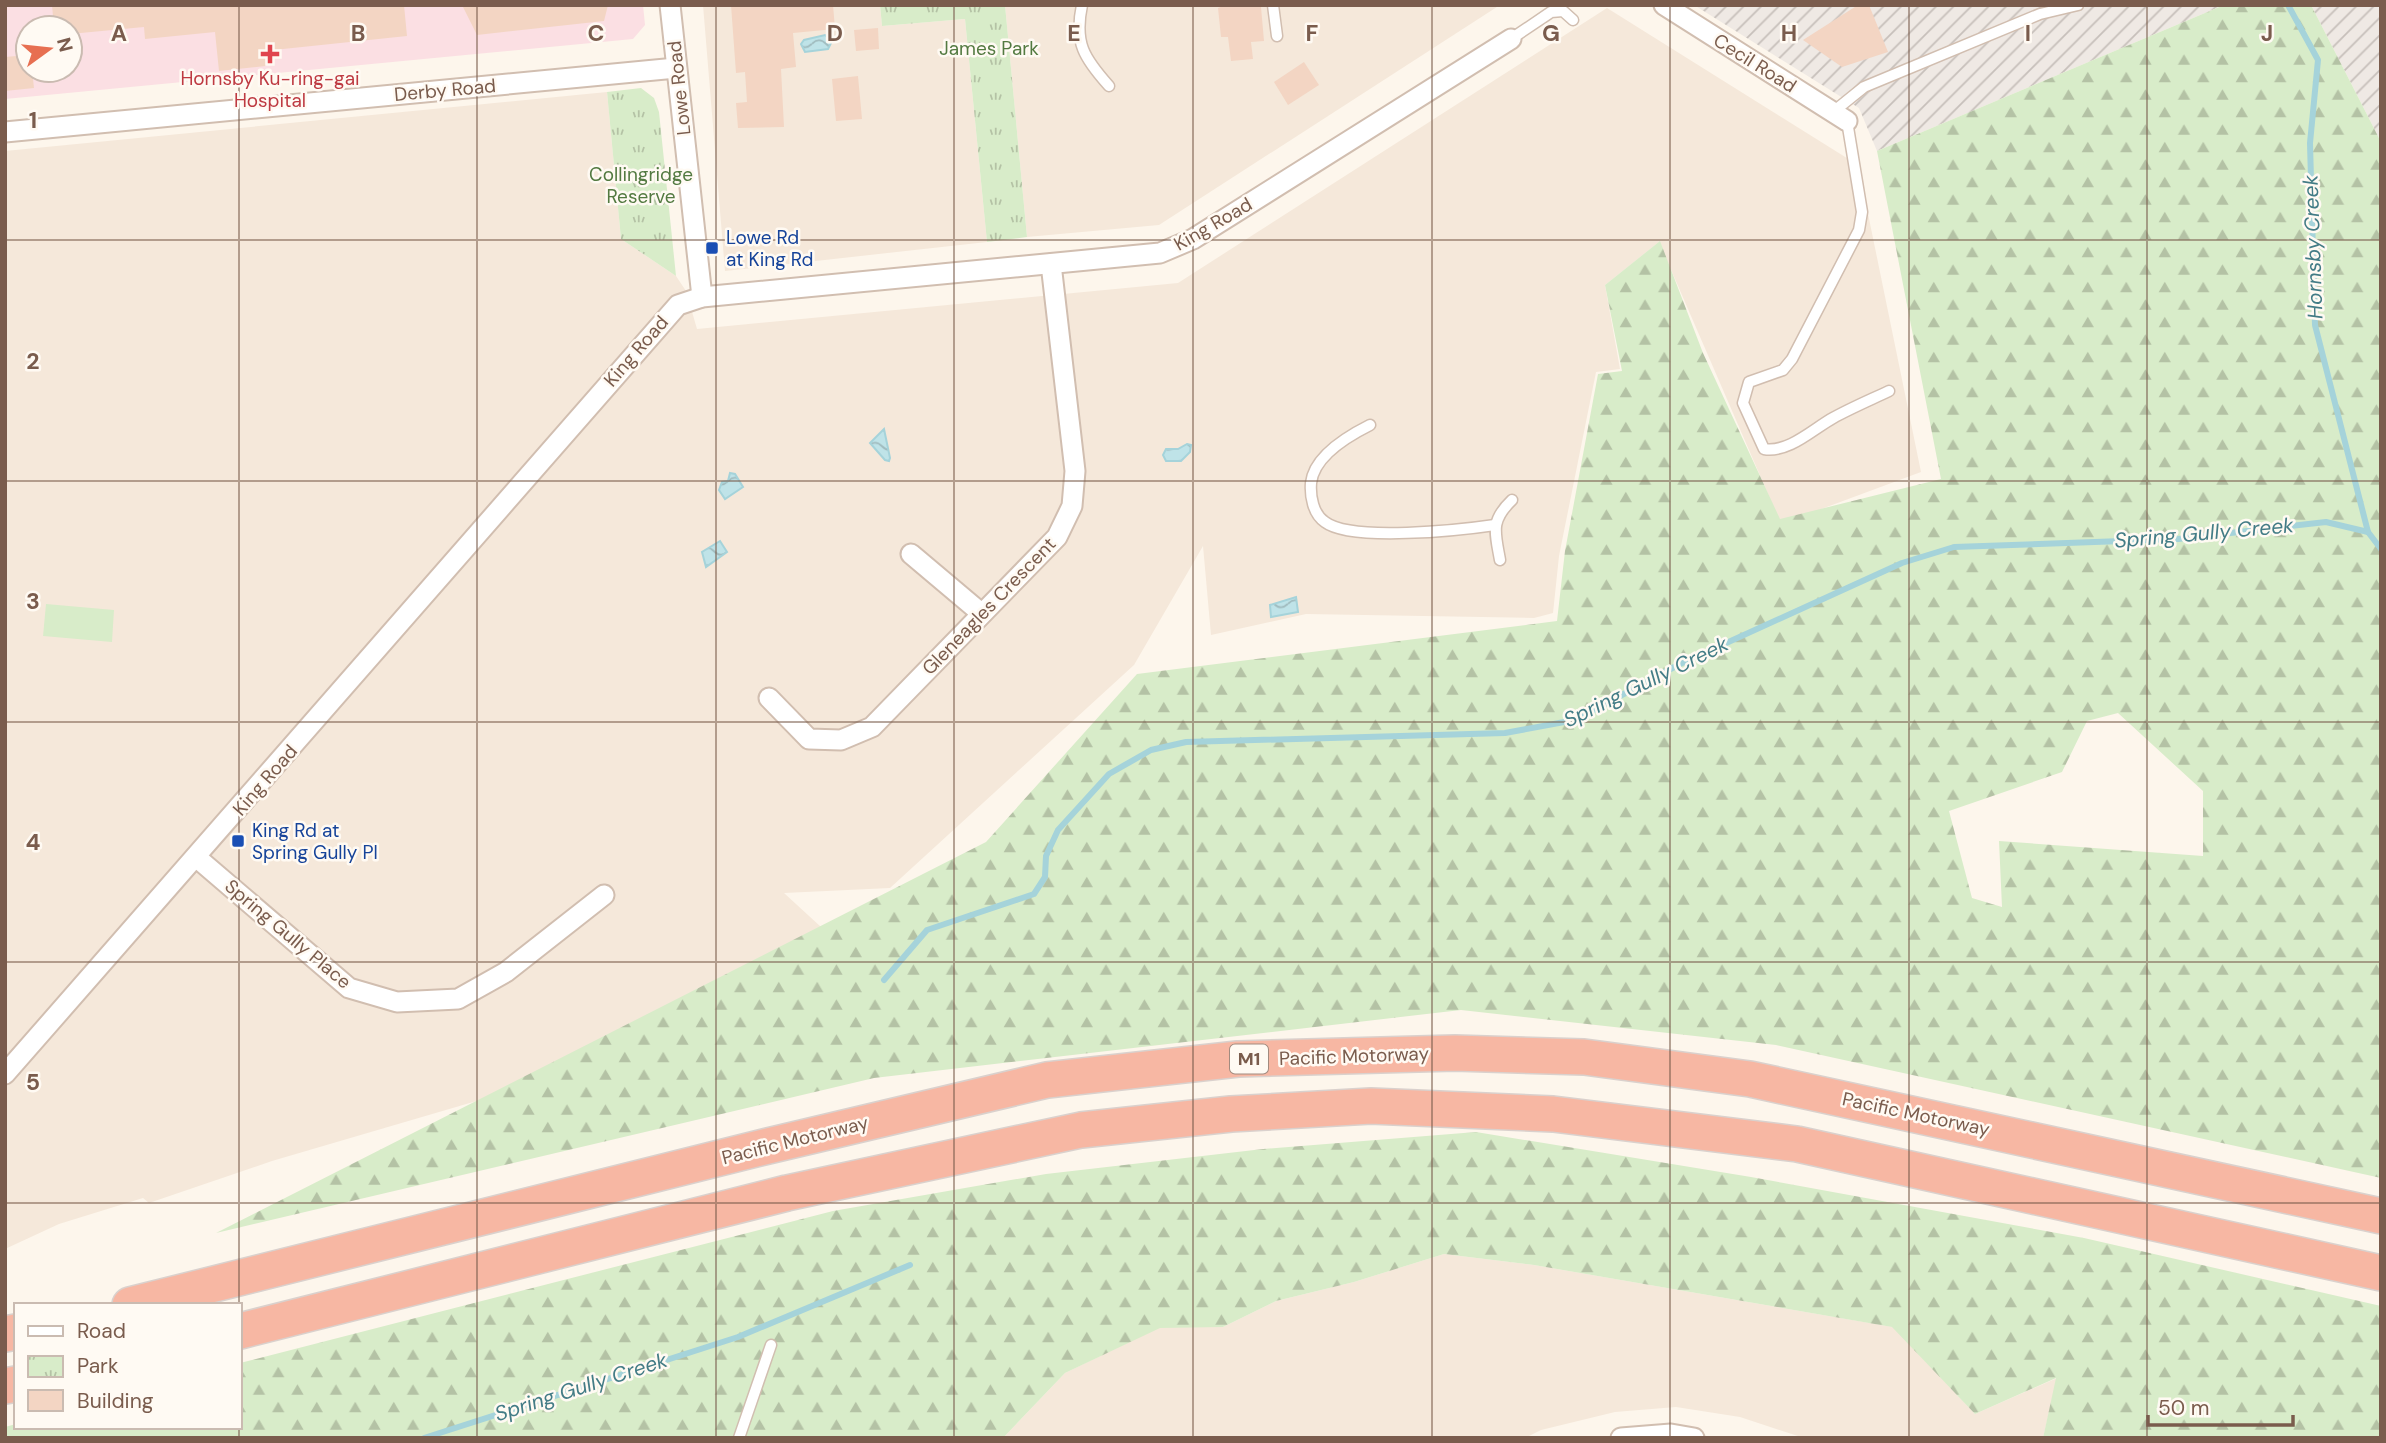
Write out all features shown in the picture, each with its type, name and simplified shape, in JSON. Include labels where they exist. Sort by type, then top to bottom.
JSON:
[{"type":"highway","name":"Pacific Motorway","points":[[138,1303],[754,1149],[1047,1080],[1238,1059],[1455,1053],[1584,1057],[1750,1079],[2381,1216]]},
{"type":"highway","points":[[242,1330],[787,1193],[1081,1130],[1231,1114],[1371,1106],[1553,1114],[1797,1143],[2381,1273]]},
{"type":"street","name":"Lowe Road","points":[[670,5],[702,297]]},
{"type":"street","name":"Cecil Road","points":[[1664,5],[1840,116]]},
{"type":"street","name":"King Road","points":[[5,1074],[668,315],[685,301],[702,297],[1160,253],[1193,239],[1511,39]]},
{"type":"street","name":"Derby Road","points":[[5,132],[676,68]]},
{"type":"street","name":"Gleneagles Crescent","points":[[769,698],[808,739],[841,740],[872,727],[1057,537],[1072,506],[1075,471],[1051,264]]},
{"type":"street","points":[[911,554],[981,613]]},
{"type":"street","name":"Spring Gully Place","points":[[197,857],[349,988],[397,1002],[458,999],[506,972],[604,895]]},
{"type":"street","points":[[1621,1438],[1671,1434],[1694,1438]]},
{"type":"lane","points":[[1083,5],[1078,25],[1080,44],[1091,67],[1109,86]]},
{"type":"lane","points":[[1273,5],[1277,36]]},
{"type":"lane","points":[[1889,391],[1774,451],[1764,449],[1743,403],[1749,382],[1783,370],[1792,359],[1859,230],[1862,212],[1840,116],[1864,87],[2038,10],[2078,5]]},
{"type":"lane","points":[[1511,39],[1551,12],[1563,11],[1573,20]]},
{"type":"lane","points":[[1370,425],[1342,442],[1316,469],[1311,495],[1315,512],[1325,523],[1364,531],[1429,532],[1494,525]]},
{"type":"lane","points":[[1500,560],[1494,525],[1503,508],[1512,500]]},
{"type":"lane","points":[[739,1438],[771,1345]]},
{"type":"shaded area","name":"Hornsby Ku-ring-gai Hospital","points":[[5,5],[643,5],[645,25],[633,39],[5,99]]},
{"type":"shaded area","points":[[703,5],[880,5],[882,26],[965,19],[987,242],[725,271]]},
{"type":"shaded area","points":[[1005,5],[1500,5],[1159,225],[1027,237]]},
{"type":"shaded area","points":[[1694,5],[2224,5],[1877,151],[1859,108]]},
{"type":"shaded area","points":[[2311,5],[2381,5],[2381,142]]},
{"type":"shaded area","points":[[1607,8],[1858,165],[1921,472],[1781,524],[1659,242],[1605,285],[1620,369],[1596,372],[1559,556],[1553,613],[1534,618],[1306,614],[1211,635],[1203,546],[1134,665],[890,888],[784,893],[845,949],[497,1095],[272,1161],[149,1203],[143,1198],[59,1224],[5,1249],[5,151],[607,92],[621,239],[676,276],[686,291],[697,329],[1178,283]]},
{"type":"shaded area","points":[[1444,1254],[1534,1265],[1893,1327],[1975,1414],[2057,1378],[2043,1438],[1804,1438],[1740,1417],[1676,1407],[1615,1412],[1541,1430],[1525,1438],[1003,1438],[1065,1373],[1160,1327],[1223,1327],[1276,1301],[1354,1282]]},
{"type":"green space","name":"James Park","points":[[880,5],[1005,5],[1027,237],[987,242],[965,19],[882,26]]},
{"type":"green space","points":[[2224,5],[2311,5],[2381,142],[2381,1178],[1776,1045],[1461,1010],[874,1078],[216,1233],[986,842],[1137,674],[1557,621],[1565,551],[1598,374],[1622,371],[1605,285],[1660,241],[1703,353],[1780,519],[1941,479],[1877,151]],"holes":[[[2118,713],[2203,791],[2203,856],[1999,841],[2002,907],[1972,898],[1949,811],[2062,772],[2087,721]]]},
{"type":"green space","name":"Collingridge Reserve","points":[[641,88],[654,98],[659,112],[676,276],[621,239],[607,92]]},
{"type":"green space","points":[[46,604],[114,610],[112,642],[43,636]]},
{"type":"green space","points":[[1476,1132],[1751,1177],[2084,1238],[2381,1306],[2381,1438],[2043,1438],[2056,1378],[1975,1414],[1892,1327],[1534,1265],[1444,1254],[1354,1282],[1276,1301],[1223,1327],[1160,1328],[1065,1373],[1003,1438],[5,1438],[5,1427],[14,1425],[14,1429],[242,1429],[242,1362],[833,1211],[1046,1174],[1263,1149]]},
{"type":"water","points":[[825,35],[832,41],[828,49],[805,52],[801,44],[804,40]]},
{"type":"water","points":[[884,429],[890,458],[889,461],[870,443]]},
{"type":"water","points":[[1187,444],[1191,445],[1190,452],[1181,461],[1166,461],[1163,455],[1166,449],[1178,449]]},
{"type":"water","points":[[730,473],[735,474],[743,487],[725,499],[719,490],[722,482],[728,481]]},
{"type":"water","points":[[720,541],[727,552],[706,567],[702,552]]},
{"type":"water","points":[[1296,597],[1298,612],[1271,617],[1270,605]]},
{"type":"building","points":[[52,5],[404,5],[407,36],[264,51],[266,66],[219,71],[215,32],[145,39],[144,27],[84,33],[84,14],[53,14]]},
{"type":"building","points":[[462,5],[608,5],[604,21],[477,35]]},
{"type":"building","points":[[731,5],[833,5],[835,29],[793,33],[796,67],[781,69],[784,127],[738,128],[736,103],[747,102],[745,72],[736,73]]},
{"type":"building","points":[[1226,5],[1261,7],[1264,41],[1251,42],[1253,59],[1231,61],[1228,37],[1221,37],[1218,8]]},
{"type":"building","points":[[1858,5],[1869,5],[1888,52],[1842,67],[1803,40]]},
{"type":"building","points":[[878,28],[879,49],[856,51],[854,30]]},
{"type":"building","points":[[14,56],[14,84],[34,84],[34,88],[5,91],[5,57]]},
{"type":"building","points":[[1304,62],[1319,85],[1288,105],[1274,82]]},
{"type":"building","points":[[858,76],[862,119],[836,121],[832,79]]},
{"type":"waterway","name":"Hornsby Creek","points":[[2288,5],[2318,60],[2310,143],[2315,325],[2368,532],[2381,549]]},
{"type":"waterway","name":"Spring Gully Creek","points":[[884,980],[927,930],[1034,894],[1045,877],[1046,856],[1058,830],[1109,774],[1151,750],[1186,742],[1505,733],[1575,720],[1678,665],[1902,563],[1954,547],[2178,539],[2326,522],[2368,532]]},
{"type":"waterway","name":"Spring Gully Creek","points":[[424,1438],[738,1337],[910,1265]]},
{"type":"place","name":"Hornsby Ku-ring-gai Hospital","points":[[270,54]]},
{"type":"place","name":"Lowe Rd at King Rd","points":[[712,248]]},
{"type":"place","name":"King Rd at Spring Gully Pl","points":[[238,841]]}]
